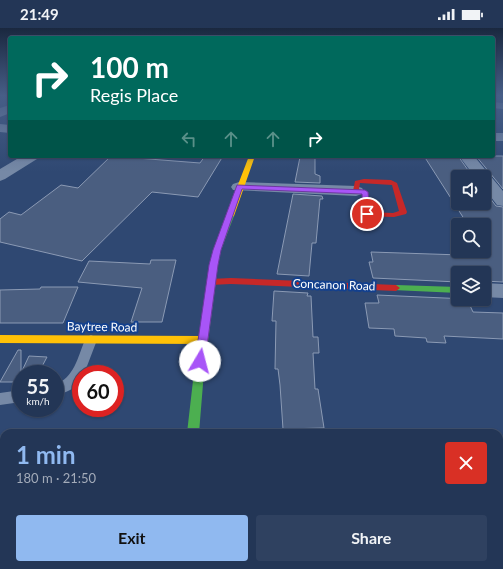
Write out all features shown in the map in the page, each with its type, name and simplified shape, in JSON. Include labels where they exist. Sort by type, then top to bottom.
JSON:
[{"type":"street","points":[[0,176],[29,158]]},
{"type":"street","points":[[193,429],[210,282],[217,250],[251,158]]},
{"type":"street","points":[[468,158],[477,170]]},
{"type":"street","points":[[240,187],[365,192],[367,214],[394,214],[403,212],[395,184],[391,182],[357,182],[356,191]]},
{"type":"street","points":[[491,186],[503,201]]},
{"type":"street","name":"Concanon Road","points":[[210,282],[231,281],[451,290]]},
{"type":"street","points":[[491,291],[503,292]]},
{"type":"street","name":"Baytree Road","points":[[0,339],[203,340]]},
{"type":"lane","points":[[64,388],[71,383],[78,373],[91,340]]},
{"type":"lane","points":[[0,399],[12,397]]},
{"type":"building","points":[[495,156],[503,156],[503,189],[491,174],[491,170],[487,170],[478,158],[495,158]]},
{"type":"building","points":[[109,158],[136,158],[200,163],[204,158],[222,158],[198,197],[152,192],[82,261],[0,242],[0,219],[9,212],[21,215],[61,185],[78,188]]},
{"type":"building","points":[[300,158],[315,158],[315,174],[320,176],[320,183],[295,182]]},
{"type":"building","points":[[425,158],[459,158],[468,170],[451,170],[451,198]]},
{"type":"building","points":[[293,194],[322,196],[323,199],[320,199],[316,243],[312,243],[309,276],[277,274]]},
{"type":"building","points":[[491,199],[496,206],[503,207],[503,282],[491,281],[491,266],[451,266],[451,282],[373,278],[369,262],[373,262],[371,252],[451,255],[451,258],[491,258],[491,218],[464,218],[458,210],[491,210]]},
{"type":"building","points":[[151,260],[176,260],[162,322],[131,322],[142,288],[78,282],[89,261],[150,264]]},
{"type":"building","points":[[41,287],[78,287],[63,323],[0,323],[0,290],[40,289]]},
{"type":"building","points":[[274,291],[308,293],[307,296],[311,296],[313,337],[318,337],[319,353],[313,353],[315,389],[318,389],[324,428],[283,429],[278,369],[275,369],[276,321],[272,321]]},
{"type":"building","points":[[377,295],[451,298],[451,306],[470,306],[473,312],[503,313],[503,339],[444,336],[446,343],[427,342],[426,338],[395,336],[394,329],[369,328],[365,303],[379,303]]},
{"type":"building","points":[[18,350],[21,350],[21,365],[12,365],[12,382],[0,382]]},
{"type":"building","points":[[29,356],[47,357],[43,365],[25,365]]},
{"type":"traffic: fast","points":[[193,429],[199,372],[214,265],[217,250],[230,216]]},
{"type":"traffic: fast","points":[[396,288],[451,290]]},
{"type":"traffic: slow","points":[[230,216],[251,158]]},
{"type":"traffic: slow","points":[[0,339],[203,340]]},
{"type":"traffic: jam","points":[[364,181],[391,182],[395,184],[403,212],[394,215],[367,214],[365,192],[356,191],[357,182],[364,181]]},
{"type":"traffic: jam","points":[[210,282],[231,281],[396,288]]},
{"type":"route","points":[[200,361],[210,282],[217,250],[240,187],[365,192],[367,214]]}]
